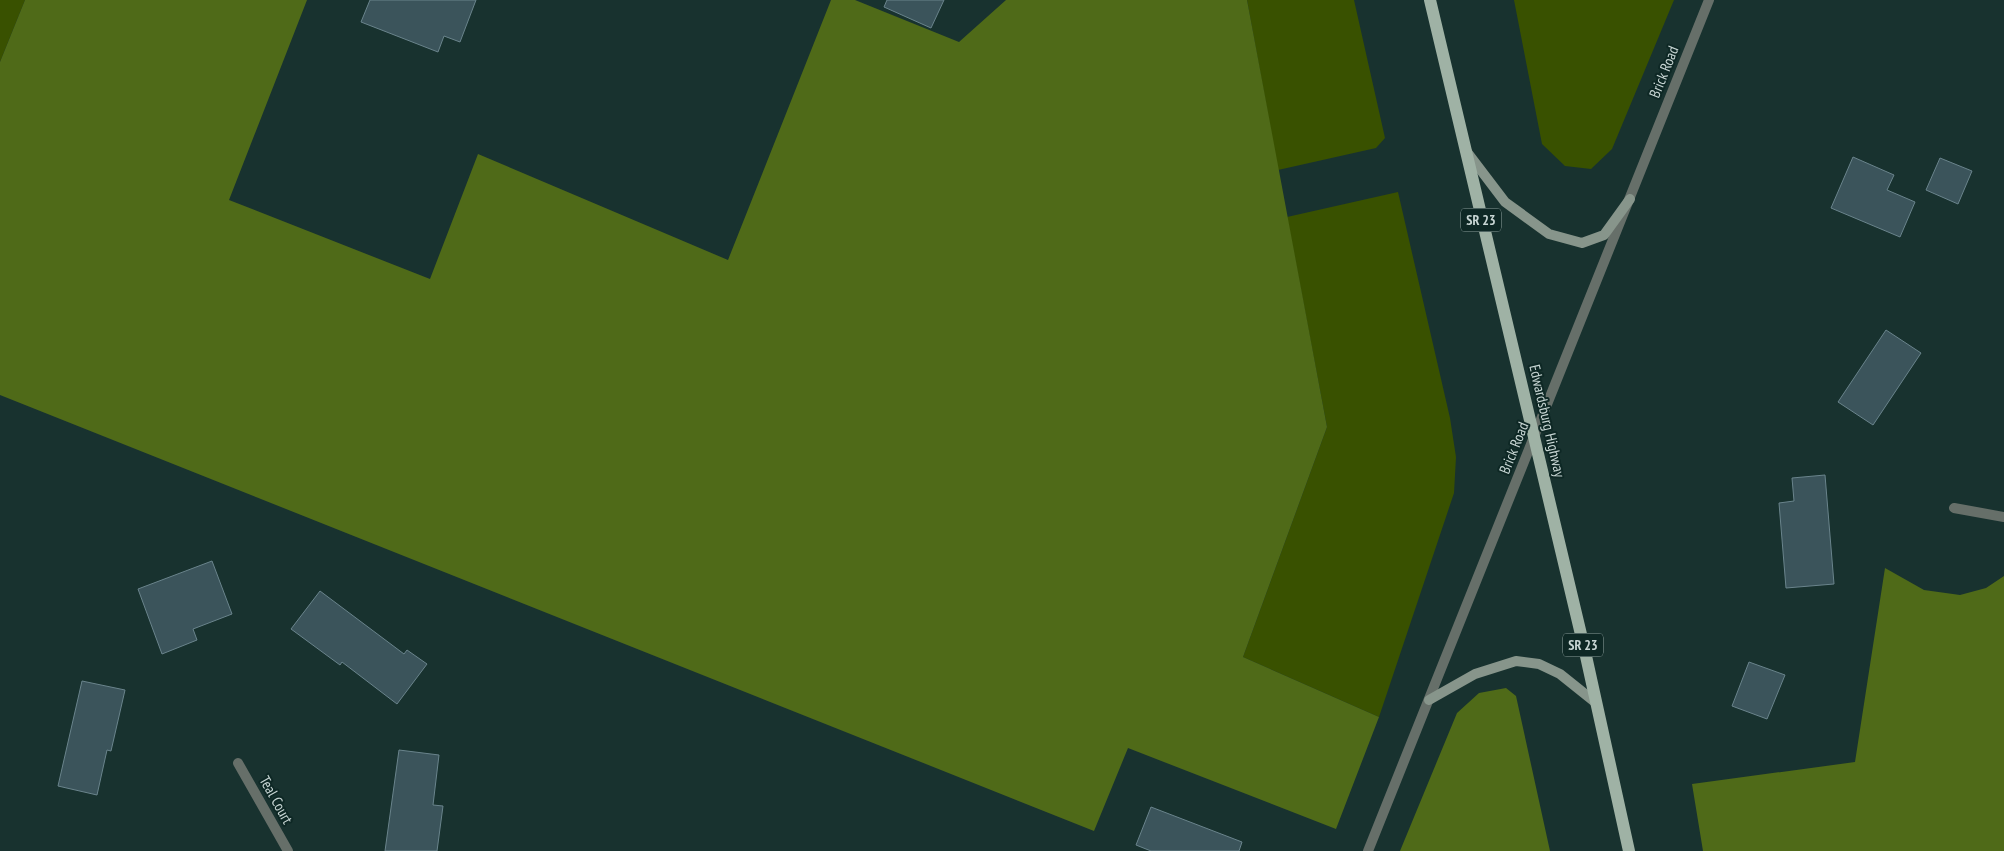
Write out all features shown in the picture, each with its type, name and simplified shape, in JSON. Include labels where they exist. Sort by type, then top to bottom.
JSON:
[{"type":"main road","name":"Edwardsburg Highway","points":[[1430,0],[1596,702],[1629,851]]},
{"type":"main road","points":[[1464,148],[1505,202],[1549,234],[1582,243],[1604,235],[1630,199]]},
{"type":"main road","points":[[1429,700],[1475,674],[1516,661],[1539,664],[1560,674],[1596,702]]},
{"type":"street","name":"Brick Road","points":[[1368,851],[1709,0]]},
{"type":"street","points":[[1954,508],[2004,517]]},
{"type":"street","name":"Teal Court","points":[[238,763],[288,851]]},
{"type":"green space","points":[[0,0],[25,0],[0,62]]},
{"type":"green space","points":[[25,0],[307,0],[229,200],[430,279],[478,154],[728,260],[831,0],[855,0],[959,42],[1006,0],[1247,0],[1327,427],[1243,657],[1379,717],[1336,829],[1128,748],[1094,831],[0,395],[0,62]]},
{"type":"green space","points":[[1247,0],[1354,0],[1385,138],[1376,148],[1278,170]]},
{"type":"green space","points":[[1514,0],[1674,0],[1612,149],[1591,169],[1565,166],[1542,144]]},
{"type":"green space","points":[[1398,192],[1450,418],[1456,457],[1454,493],[1379,717],[1243,657],[1327,427],[1287,217]]},
{"type":"green space","points":[[1885,568],[1924,590],[1960,595],[1986,588],[2004,576],[2004,851],[1703,851],[1692,784],[1855,762]]},
{"type":"green space","points":[[1506,688],[1516,696],[1550,851],[1400,851],[1457,713],[1479,693]]},
{"type":"building","points":[[370,0],[476,0],[460,42],[444,36],[438,52],[361,22]]},
{"type":"building","points":[[887,0],[944,0],[931,28],[884,7]]},
{"type":"building","points":[[1853,157],[1894,175],[1887,190],[1915,202],[1900,237],[1831,208]]},
{"type":"building","points":[[1940,158],[1972,171],[1958,204],[1926,190]]},
{"type":"building","points":[[1886,330],[1921,353],[1873,425],[1838,402]]},
{"type":"building","points":[[1825,475],[1834,584],[1786,588],[1779,503],[1794,501],[1792,478]]},
{"type":"building","points":[[212,561],[232,614],[193,629],[197,640],[162,654],[138,589]]},
{"type":"building","points":[[320,591],[404,654],[407,650],[427,664],[397,704],[342,662],[340,665],[291,629]]},
{"type":"building","points":[[1749,662],[1785,675],[1767,719],[1732,706]]},
{"type":"building","points":[[82,681],[125,690],[111,751],[107,750],[97,795],[58,786]]},
{"type":"building","points":[[399,750],[439,755],[433,805],[443,806],[437,851],[385,851]]},
{"type":"building","points":[[1151,807],[1242,842],[1239,851],[1151,851],[1136,845]]}]
